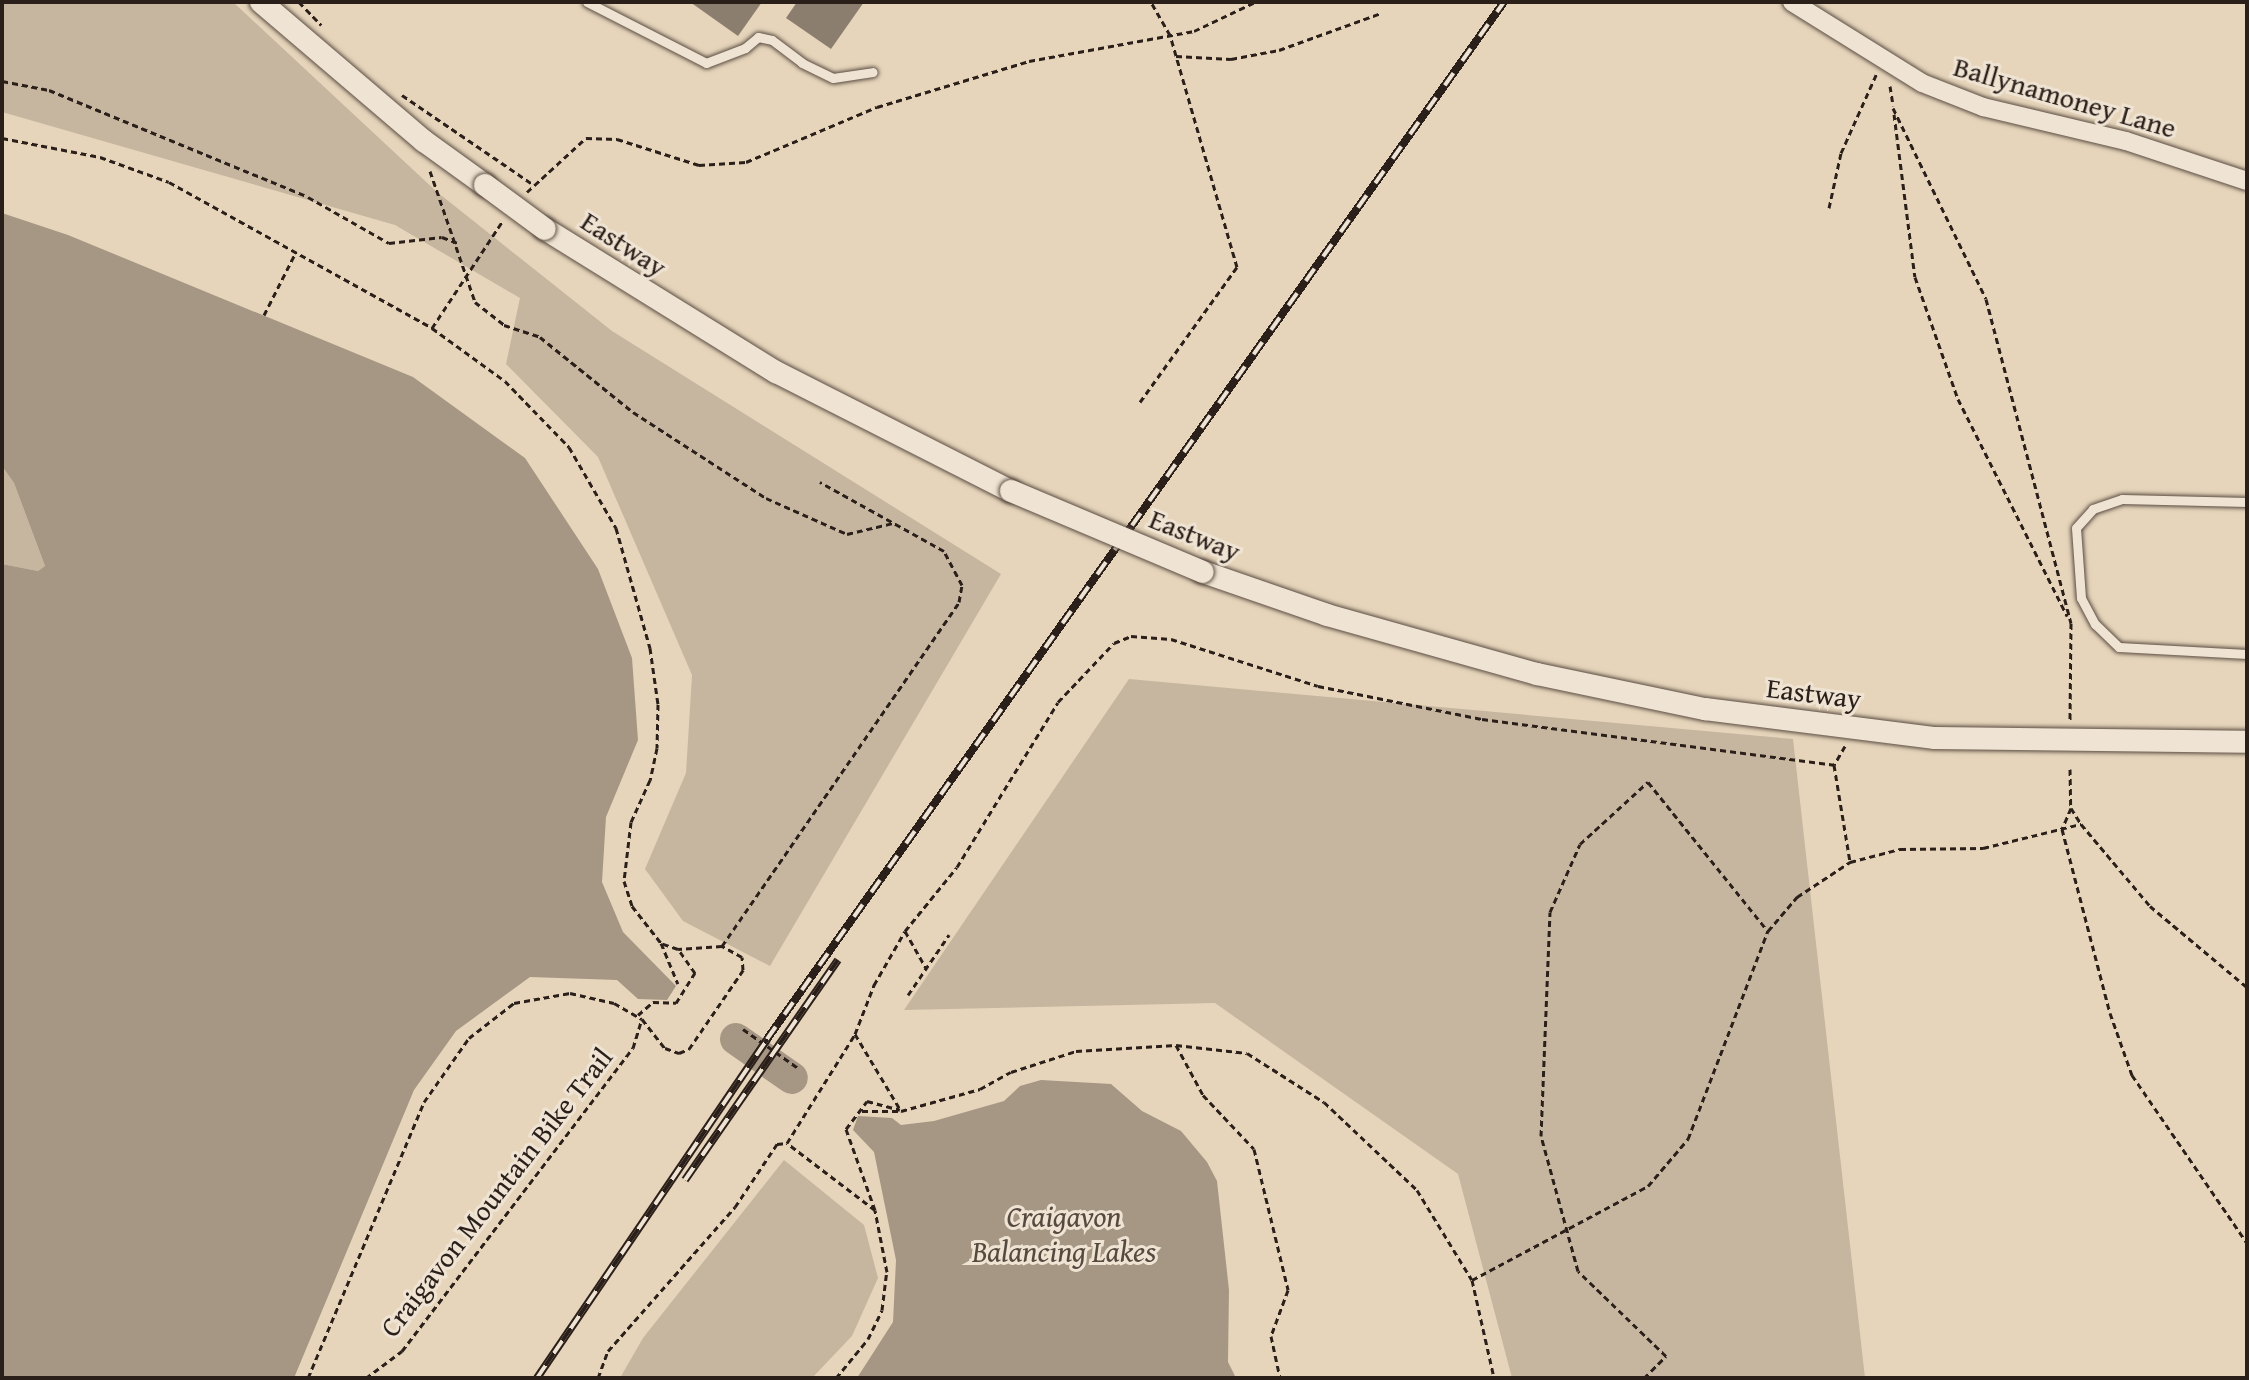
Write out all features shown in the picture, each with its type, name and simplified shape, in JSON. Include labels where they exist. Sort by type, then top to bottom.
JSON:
[{"type":"street","name":"Eastway","points":[[261,2],[424,141],[545,229],[776,372],[1011,491],[1203,572],[1327,615],[1537,674],[1705,709],[1935,738],[2247,742]]},
{"type":"street","name":"Ballynamoney Lane","points":[[1792,2],[1922,83],[1983,107],[2126,141],[2247,181]]},
{"type":"lane","points":[[587,2],[706,63],[745,48],[758,37],[772,40],[802,63],[833,78],[873,72]]},
{"type":"lane","points":[[2247,502],[2122,499],[2093,509],[2076,528],[2081,598],[2095,624],[2119,647],[2247,654]]},
{"type":"path","points":[[299,2],[331,35]]},
{"type":"path","points":[[1140,402],[1237,267],[1170,35],[1151,2]]},
{"type":"path","points":[[524,196],[586,138],[617,139],[699,165],[746,162],[877,107],[1029,61],[1194,31],[1255,2]]},
{"type":"path","points":[[1176,56],[1231,59],[1279,50],[1381,13]]},
{"type":"path","points":[[1829,208],[1841,153],[1864,96],[1887,61]]},
{"type":"path","points":[[2,81],[49,90],[308,197],[389,243],[442,237],[458,243]]},
{"type":"path","points":[[398,92],[534,185]]},
{"type":"path","points":[[2070,720],[2071,623],[1986,299],[1893,108],[1915,277],[1958,399],[2071,623]]},
{"type":"path","points":[[2,138],[100,157],[169,182],[432,328],[505,381],[542,417],[599,492],[616,528],[650,648],[658,704],[657,748],[650,780],[631,822],[624,881],[632,906],[661,943],[678,984]]},
{"type":"path","points":[[424,141],[432,178],[458,243],[475,302],[504,325],[540,337],[633,412],[766,498],[847,534],[893,523]]},
{"type":"path","points":[[432,328],[505,217]]},
{"type":"path","points":[[264,315],[296,252]]},
{"type":"path","points":[[722,946],[959,602],[962,585],[944,551],[820,482]]},
{"type":"path","points":[[787,1143],[855,1034],[874,985],[905,931],[957,867],[1058,702],[1114,643],[1131,636],[1171,639],[1318,686],[1482,719],[1834,765]]},
{"type":"path","points":[[1850,862],[1834,765],[1852,728]]},
{"type":"path","points":[[2070,769],[2071,808],[2062,829],[2110,1013],[2132,1075],[2247,1243]]},
{"type":"path","points":[[1644,1378],[1666,1356],[1578,1271],[1541,1136],[1550,912],[1580,844],[1648,782],[1768,931]]},
{"type":"path","points":[[2071,808],[2150,906],[2247,987]]},
{"type":"path","points":[[1472,1280],[1648,1186],[1688,1139],[1768,931],[1797,897],[1850,862],[1900,849],[1983,848],[2081,824]]},
{"type":"path","points":[[905,931],[926,968]]},
{"type":"path","points":[[908,995],[949,935]]},
{"type":"path","points":[[308,1378],[424,1102],[469,1038],[514,1003],[570,993],[614,1003],[642,1019],[665,1048],[679,1053],[689,1049],[743,970],[742,957],[722,946],[678,949],[661,943]]},
{"type":"path","points":[[637,1016],[653,1002],[676,1003],[695,973],[678,949]]},
{"type":"path","name":"Craigavon Mountain Bike Trail","points":[[366,1378],[411,1339],[633,1048],[642,1019]]},
{"type":"path","points":[[743,1029],[798,1068]]},
{"type":"path","points":[[855,1034],[901,1111]]},
{"type":"path","points":[[1176,1045],[1203,1095],[1254,1149],[1288,1290],[1271,1336],[1280,1378]]},
{"type":"path","points":[[862,1111],[901,1111],[980,1089],[1011,1072],[1076,1051],[1176,1045],[1247,1053],[1324,1102],[1417,1190],[1472,1280],[1494,1378]]},
{"type":"path","points":[[836,1378],[868,1339],[882,1310],[887,1272],[875,1210],[846,1129],[867,1101],[901,1111]]},
{"type":"path","points":[[598,1378],[608,1351],[735,1207],[777,1144],[787,1143],[875,1210]]},
{"type":"shaded area","points":[[2,2],[233,2],[437,192],[612,331],[1001,574],[770,966],[683,921],[645,869],[686,773],[692,675],[598,457],[506,364],[520,298],[395,225],[2,112]]},
{"type":"shaded area","points":[[2,466],[14,483],[45,566],[38,571],[2,564]]},
{"type":"shaded area","points":[[1129,679],[1793,739],[1865,1378],[1512,1378],[1458,1174],[1215,1003],[904,1010]]},
{"type":"shaded area","points":[[784,1160],[864,1225],[878,1278],[852,1336],[812,1378],[620,1378],[643,1338]]},
{"type":"water","points":[[2,213],[68,235],[413,377],[525,458],[598,569],[632,658],[638,740],[606,817],[602,882],[623,932],[676,986],[667,1000],[638,999],[617,980],[530,977],[456,1031],[414,1090],[294,1378],[2,1378],[2,564],[38,571],[45,566],[14,483],[2,466]]},
{"type":"water","name":"Craigavon Balancing Lakes","points":[[1041,1080],[1111,1084],[1142,1111],[1181,1131],[1207,1162],[1217,1181],[1229,1290],[1228,1362],[1236,1378],[857,1378],[893,1322],[896,1260],[874,1152],[853,1130],[858,1116],[892,1118],[901,1125],[934,1121],[1004,1101],[1020,1086]]},
{"type":"building","points":[[690,2],[762,2],[738,36]]},
{"type":"building","points":[[797,2],[864,2],[831,49],[786,18]]},
{"type":"waterway","points":[[736,1039],[792,1078]]},
{"type":"railway","points":[[537,1378],[767,1039],[1504,2]]},
{"type":"railway","points":[[685,1180],[838,960]]}]
